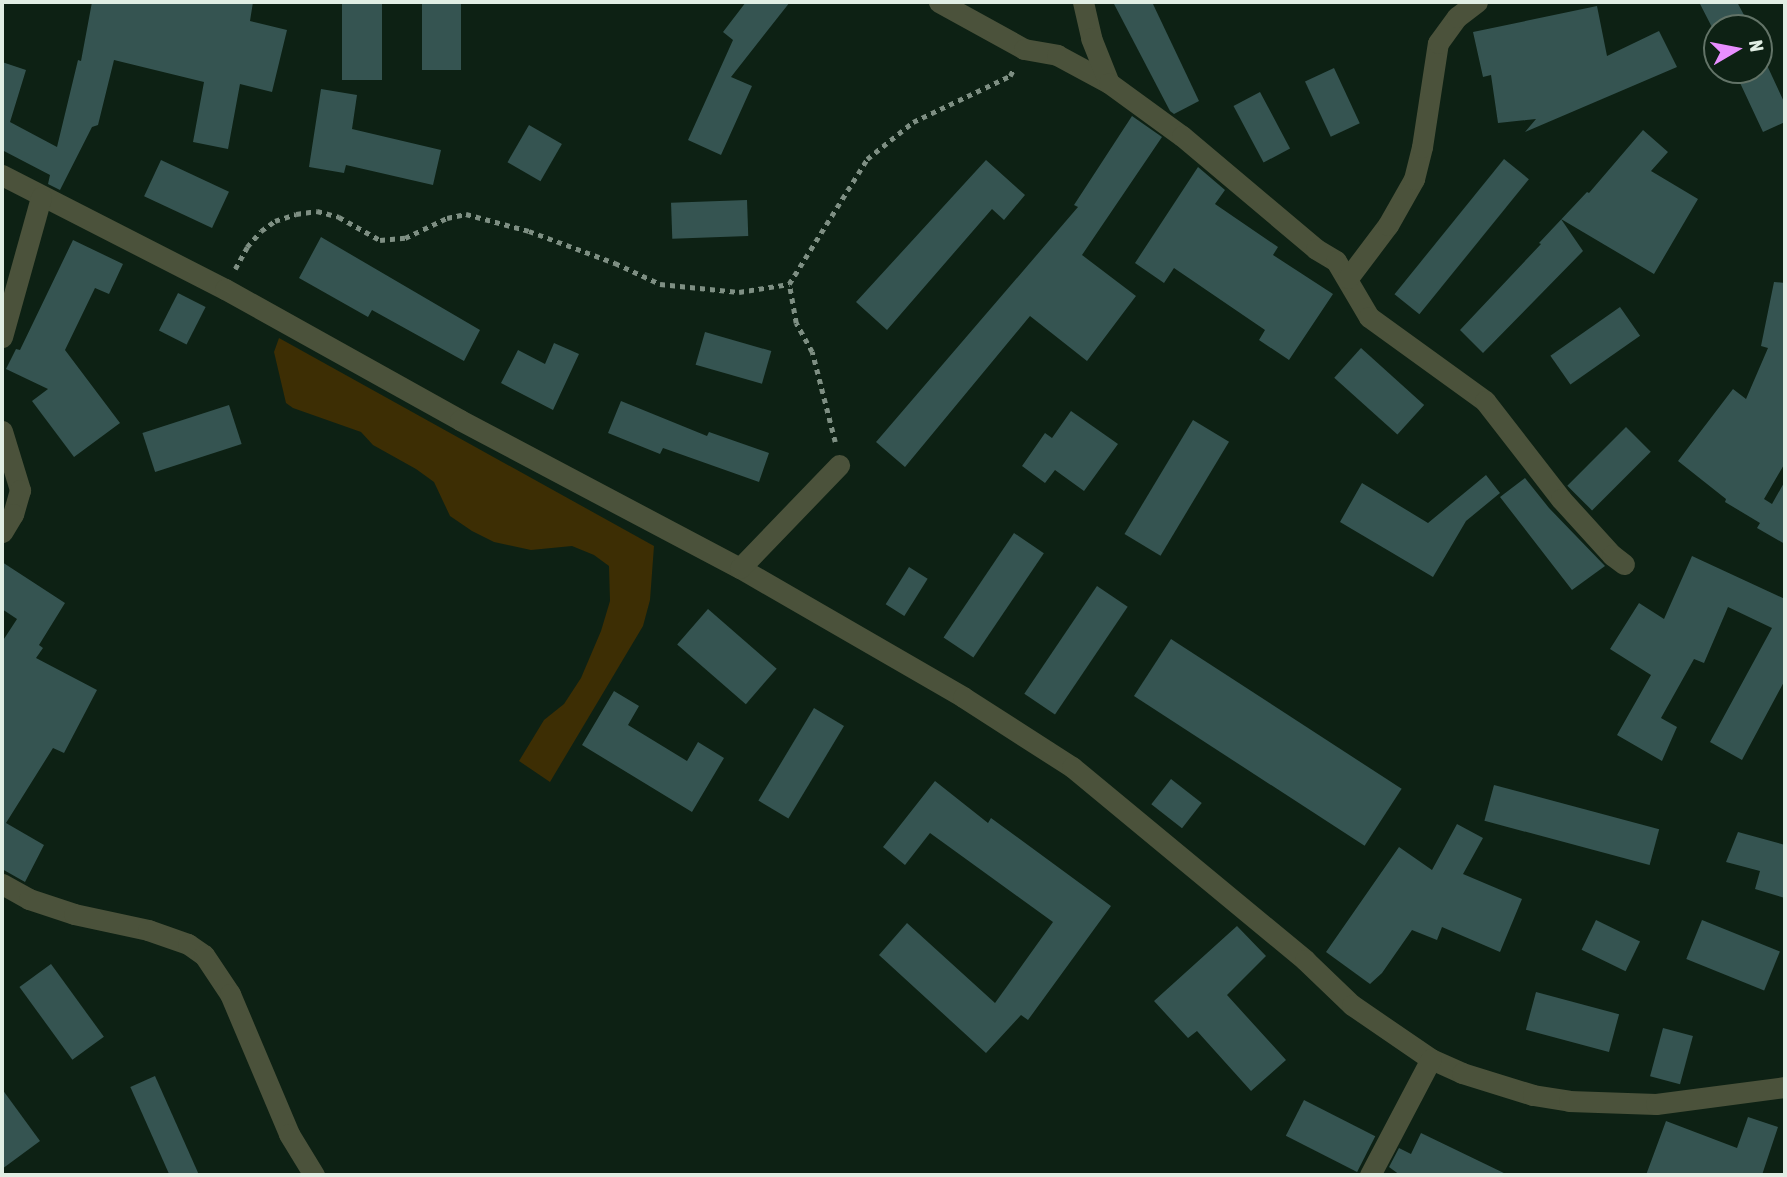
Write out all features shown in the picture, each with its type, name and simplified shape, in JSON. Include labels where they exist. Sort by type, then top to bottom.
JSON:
[{"type":"street","points":[[939,2],[1024,49],[1057,55],[1109,83],[1182,136],[1316,249],[1336,261],[1370,317],[1485,401],[1562,499],[1612,555],[1624,564]]},
{"type":"street","points":[[1083,2],[1091,38],[1109,83]]},
{"type":"street","points":[[1348,278],[1388,225],[1414,179],[1422,147],[1438,43],[1457,17],[1476,2]]},
{"type":"street","points":[[2,175],[225,289],[530,458],[740,568],[963,697],[1072,767],[1305,960],[1352,1005],[1431,1059],[1462,1073],[1534,1095],[1569,1101],[1656,1104],[1744,1095],[1785,1087]]},
{"type":"street","points":[[2,337],[41,197]]},
{"type":"street","points":[[2,431],[20,490],[13,514],[2,532]]},
{"type":"street","points":[[740,568],[839,465]]},
{"type":"street","points":[[2,884],[29,899],[74,914],[148,930],[188,944],[204,955],[230,994],[289,1135],[314,1175]]},
{"type":"street","points":[[1370,1175],[1431,1059]]},
{"type":"path","points":[[839,465],[812,352],[796,323],[789,284],[867,159],[913,122],[1010,76],[1024,49]]},
{"type":"path","points":[[225,289],[247,247],[261,230],[275,221],[317,211],[339,217],[380,240],[405,238],[447,218],[466,214],[529,231],[615,263],[660,284],[738,292],[789,284]]},
{"type":"shaded area","points":[[279,338],[654,546],[650,600],[643,626],[550,782],[519,761],[544,720],[564,704],[581,678],[601,631],[610,601],[609,566],[594,555],[572,546],[531,550],[494,542],[472,531],[450,516],[434,482],[416,469],[373,445],[361,432],[293,408],[286,403],[274,352]]},
{"type":"building","points":[[92,2],[253,2],[250,21],[287,30],[272,92],[240,84],[228,149],[193,142],[204,82],[114,60],[98,125],[92,127],[60,190],[48,184],[50,175],[2,150],[2,62],[26,70],[10,122],[57,147],[78,60],[81,61]]},
{"type":"building","points":[[342,2],[382,2],[382,80],[342,80]]},
{"type":"building","points":[[422,2],[461,2],[461,70],[422,70]]},
{"type":"building","points":[[746,2],[790,2],[731,77],[752,86],[721,155],[688,140],[733,40],[723,32]]},
{"type":"building","points":[[1113,2],[1152,2],[1199,101],[1174,114],[1170,111]]},
{"type":"building","points":[[1699,2],[1737,2],[1743,14],[1705,14]]},
{"type":"building","points":[[1597,6],[1607,56],[1659,31],[1677,67],[1525,132],[1536,119],[1498,123],[1491,75],[1483,77],[1473,32]]},
{"type":"building","points":[[1334,68],[1360,123],[1331,137],[1305,82]]},
{"type":"building","points":[[1773,78],[1785,104],[1785,122],[1763,132],[1741,84],[1773,84]]},
{"type":"building","points":[[321,89],[357,95],[352,129],[441,150],[433,185],[346,165],[344,173],[309,167]]},
{"type":"building","points":[[1260,92],[1290,149],[1264,163],[1234,106]]},
{"type":"building","points":[[1132,116],[1162,137],[1082,255],[1136,296],[1087,361],[1030,316],[905,467],[876,442],[1078,207],[1074,205]]},
{"type":"building","points":[[529,125],[562,144],[540,181],[508,162]]},
{"type":"building","points":[[1643,130],[1668,152],[1651,171],[1698,199],[1654,274],[1561,219],[1589,193]]},
{"type":"building","points":[[1504,159],[1529,179],[1419,314],[1394,294]]},
{"type":"building","points":[[161,160],[229,192],[212,228],[144,196]]},
{"type":"building","points":[[986,160],[1025,195],[1004,220],[992,209],[887,330],[856,302]]},
{"type":"building","points":[[1198,167],[1225,190],[1215,204],[1278,247],[1273,255],[1333,294],[1289,360],[1259,340],[1265,330],[1174,268],[1164,283],[1135,263]]},
{"type":"building","points":[[747,200],[748,236],[672,239],[671,203]]},
{"type":"building","points":[[1561,219],[1583,251],[1483,353],[1460,330]]},
{"type":"building","points":[[321,237],[480,330],[464,361],[372,310],[368,317],[299,278]]},
{"type":"building","points":[[73,240],[123,264],[109,294],[95,288],[65,350],[120,423],[74,457],[32,401],[48,389],[6,369],[16,349],[20,350]]},
{"type":"building","points":[[1774,282],[1785,283],[1785,463],[1764,499],[1772,504],[1785,481],[1785,544],[1757,528],[1760,523],[1725,502],[1726,499],[1678,461],[1733,389],[1746,399],[1768,348],[1761,346]]},
{"type":"building","points":[[178,293],[206,307],[187,344],[159,330]]},
{"type":"building","points":[[1620,307],[1640,336],[1570,384],[1550,356]]},
{"type":"building","points":[[705,332],[771,351],[762,384],[696,365]]},
{"type":"building","points":[[554,343],[579,354],[553,410],[501,383],[518,350],[545,364]]},
{"type":"building","points":[[1361,348],[1424,405],[1397,435],[1334,378]]},
{"type":"building","points":[[621,401],[707,436],[709,432],[769,453],[759,482],[663,448],[660,454],[608,433]]},
{"type":"building","points":[[229,405],[242,444],[155,472],[142,433]]},
{"type":"building","points":[[1071,411],[1118,444],[1084,491],[1055,470],[1045,483],[1022,466],[1045,433],[1052,438]]},
{"type":"building","points":[[1193,420],[1229,442],[1161,556],[1124,534]]},
{"type":"building","points":[[1626,427],[1651,452],[1592,510],[1567,486]]},
{"type":"building","points":[[1486,475],[1500,493],[1466,521],[1433,577],[1340,522],[1362,483],[1428,523]]},
{"type":"building","points":[[1525,478],[1549,508],[1605,566],[1572,590],[1500,497]]},
{"type":"building","points":[[1014,533],[1044,553],[973,658],[944,637]]},
{"type":"building","points":[[1692,556],[1785,599],[1785,680],[1742,760],[1710,742],[1772,628],[1728,607],[1704,663],[1694,659],[1661,718],[1677,727],[1662,761],[1617,735],[1651,675],[1610,649],[1639,603],[1664,619]]},
{"type":"building","points":[[2,562],[65,603],[39,645],[43,648],[36,658],[97,690],[64,753],[53,748],[6,823],[44,845],[25,882],[2,869],[2,642],[17,619],[2,609]]},
{"type":"building","points":[[909,567],[928,579],[904,616],[886,604]]},
{"type":"building","points":[[1097,586],[1128,607],[1055,714],[1024,694]]},
{"type":"building","points":[[708,609],[777,669],[746,704],[677,644]]},
{"type":"building","points":[[1171,639],[1402,789],[1365,846],[1134,696]]},
{"type":"building","points":[[614,691],[639,706],[628,725],[687,761],[698,742],[724,758],[692,812],[582,745]]},
{"type":"building","points":[[814,708],[844,726],[788,819],[758,801]]},
{"type":"building","points":[[1171,779],[1202,803],[1182,828],[1151,804]]},
{"type":"building","points":[[935,781],[988,823],[991,818],[1111,906],[1028,1020],[1021,1015],[986,1053],[879,955],[907,923],[995,1003],[1053,922],[930,833],[905,865],[883,847]]},
{"type":"building","points":[[1494,785],[1659,829],[1650,865],[1484,821]]},
{"type":"building","points":[[1457,824],[1483,838],[1463,874],[1522,899],[1500,952],[1442,927],[1437,940],[1412,930],[1382,973],[1370,984],[1326,952],[1399,847],[1432,870]]},
{"type":"building","points":[[1738,832],[1785,845],[1785,898],[1755,889],[1760,871],[1726,862]]},
{"type":"building","points":[[1596,920],[1640,941],[1626,971],[1582,950]]},
{"type":"building","points":[[1702,920],[1780,951],[1764,990],[1686,959]]},
{"type":"building","points":[[1237,926],[1266,956],[1227,995],[1286,1060],[1251,1091],[1197,1031],[1188,1038],[1154,1001]]},
{"type":"building","points":[[51,964],[104,1037],[72,1060],[19,987]]},
{"type":"building","points":[[1536,992],[1619,1014],[1609,1052],[1526,1030]]},
{"type":"building","points":[[1663,1028],[1693,1036],[1680,1084],[1650,1076]]},
{"type":"building","points":[[155,1076],[199,1175],[170,1175],[130,1087]]},
{"type":"building","points":[[2,1089],[40,1141],[2,1169]]},
{"type":"building","points":[[1304,1100],[1375,1136],[1357,1172],[1286,1136]]},
{"type":"building","points":[[1748,1117],[1778,1127],[1762,1175],[1646,1175],[1666,1121],[1737,1148]]},
{"type":"building","points":[[1421,1133],[1508,1175],[1400,1175],[1389,1167],[1399,1148],[1411,1154]]}]
